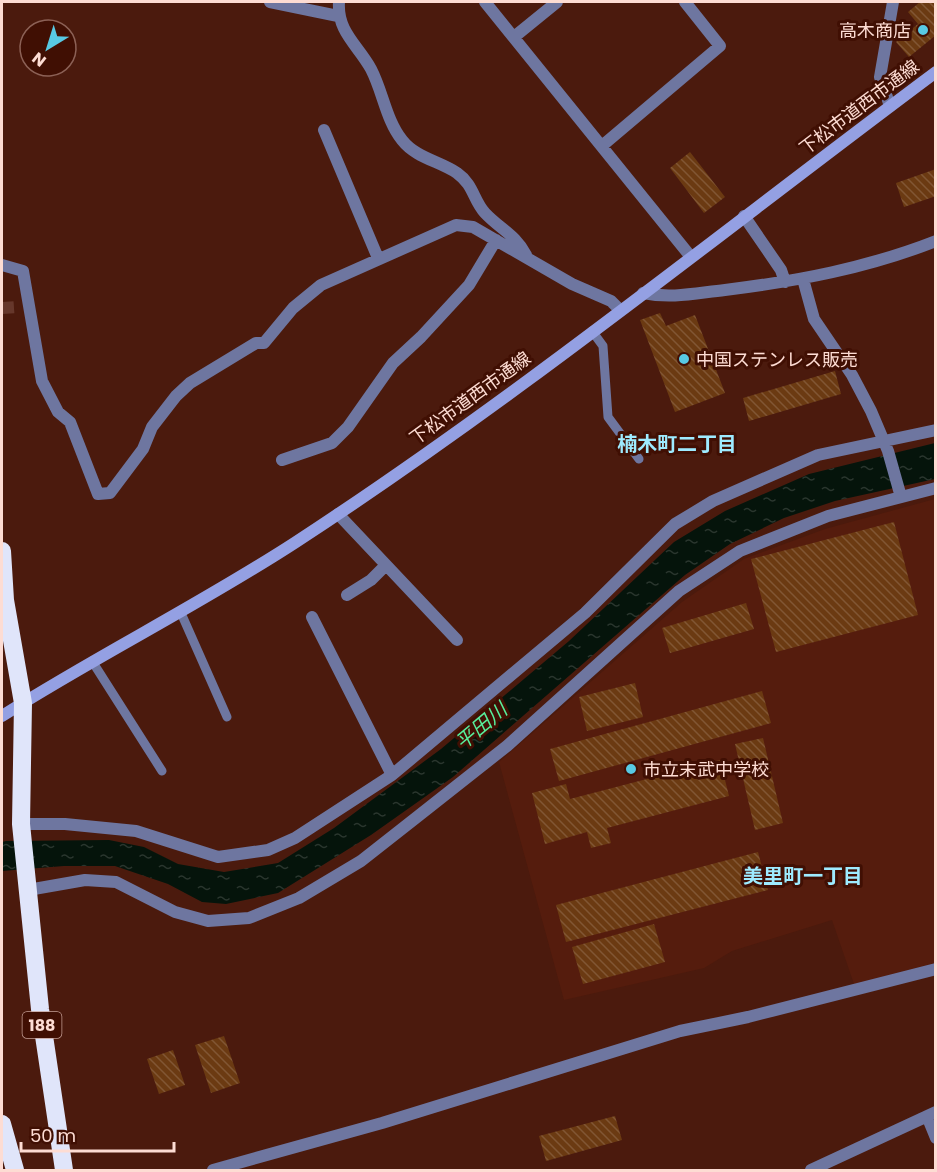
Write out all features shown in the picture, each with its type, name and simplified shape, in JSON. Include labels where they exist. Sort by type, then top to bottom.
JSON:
[{"type":"highway","name":"188","points":[[2,551],[5,600],[23,703],[21,830],[40,1009],[64,1170]]},
{"type":"highway","points":[[2,1124],[15,1170]]},
{"type":"street","points":[[270,2],[338,16]]},
{"type":"street","points":[[339,2],[338,16],[342,30],[370,69],[391,121],[403,141],[420,156],[447,167],[466,181],[472,187],[486,215],[513,235],[526,255]]},
{"type":"street","points":[[485,2],[603,145],[691,257]]},
{"type":"street","points":[[514,37],[557,2]]},
{"type":"street","points":[[603,145],[720,46],[685,2]]},
{"type":"street","points":[[890,106],[880,76],[894,2]]},
{"type":"street","name":"下松市道西市通線","points":[[2,716],[92,661],[181,613],[338,514],[430,451],[936,72]]},
{"type":"street","points":[[324,130],[378,258]]},
{"type":"street","points":[[744,216],[781,270],[785,282]]},
{"type":"street","points":[[2,265],[23,271],[42,381],[58,412],[70,422],[98,494],[110,493],[143,449],[152,428],[190,383],[256,343],[264,344],[293,308],[321,285],[456,225],[473,227],[526,255],[572,284],[611,301],[620,310]]},
{"type":"street","points":[[282,460],[332,443],[348,427],[393,363],[422,337],[469,285],[496,240]]},
{"type":"street","points":[[643,293],[665,298],[803,279],[866,265],[936,241]]},
{"type":"street","points":[[803,279],[814,319],[852,375],[886,446],[900,493]]},
{"type":"street","points":[[16,307],[29,305]]},
{"type":"street","points":[[21,830],[64,824],[136,831],[218,857],[268,850],[295,838],[392,775],[585,612],[675,524],[713,501],[818,456],[886,446],[936,430]]},
{"type":"street","points":[[27,884],[85,880],[116,882],[175,912],[208,921],[249,918],[299,898],[361,861],[507,746],[679,591],[696,580],[751,546],[828,516],[900,493],[936,488]]},
{"type":"street","points":[[338,514],[456,640]]},
{"type":"street","points":[[347,595],[371,580],[386,565]]},
{"type":"street","points":[[312,617],[392,775]]},
{"type":"street","points":[[213,1170],[382,1123],[681,1031],[748,1017],[936,969]]},
{"type":"street","points":[[811,1170],[931,1114],[936,1138]]},
{"type":"lane","points":[[592,331],[603,346],[608,417],[639,459]]},
{"type":"lane","points":[[181,613],[227,717]]},
{"type":"lane","points":[[92,661],[162,771]]},
{"type":"shaded area","points":[[935,499],[935,963],[854,984],[832,920],[732,951],[704,968],[564,1000],[499,762],[682,602],[744,559],[825,529]]},
{"type":"water","name":"平田川","points":[[935,443],[935,479],[835,501],[784,518],[730,544],[685,575],[453,777],[371,835],[278,893],[226,904],[202,902],[168,884],[115,866],[64,866],[2,871],[2,842],[6,841],[109,840],[144,847],[178,864],[224,872],[278,863],[334,828],[441,749],[569,641],[674,542],[725,511],[809,474]]},
{"type":"building","name":"高木商店","points":[[920,2],[936,2],[936,35],[909,57],[896,42],[918,24],[908,12]]},
{"type":"building","points":[[690,152],[725,197],[704,213],[670,168]]},
{"type":"building","points":[[936,169],[936,196],[904,207],[896,183]]},
{"type":"building","name":"中国ステンレス販売","points":[[660,313],[666,326],[695,315],[725,393],[675,412],[640,320]]},
{"type":"building","points":[[835,371],[841,394],[749,421],[743,398]]},
{"type":"building","points":[[894,522],[918,615],[776,652],[751,559]]},
{"type":"building","points":[[746,603],[754,629],[670,653],[662,628]]},
{"type":"building","points":[[635,683],[643,717],[587,731],[579,697]]},
{"type":"building","points":[[762,691],[771,723],[559,781],[550,749]]},
{"type":"building","points":[[763,738],[783,823],[755,830],[735,744]]},
{"type":"building","points":[[720,760],[729,796],[607,828],[611,843],[591,848],[587,832],[545,844],[532,793],[566,784],[570,799]]},
{"type":"building","points":[[758,852],[768,890],[566,942],[556,905]]},
{"type":"building","points":[[654,924],[665,962],[583,984],[572,947]]},
{"type":"building","points":[[224,1036],[240,1083],[211,1093],[195,1045]]},
{"type":"building","points":[[173,1050],[185,1085],[159,1094],[147,1059]]},
{"type":"building","points":[[615,1116],[622,1140],[546,1161],[539,1136]]},
{"type":"tunnel","points":[[2,308],[16,307]]},
{"type":"place","name":"高木商店","points":[[923,30]]},
{"type":"place","name":"中国ステンレス販売","points":[[684,359]]},
{"type":"place","name":"市立末武中学校","points":[[631,769]]},
{"type":"district","name":"楠木町二丁目","points":[[677,444]]},
{"type":"district","name":"美里町一丁目","points":[[803,876]]}]
